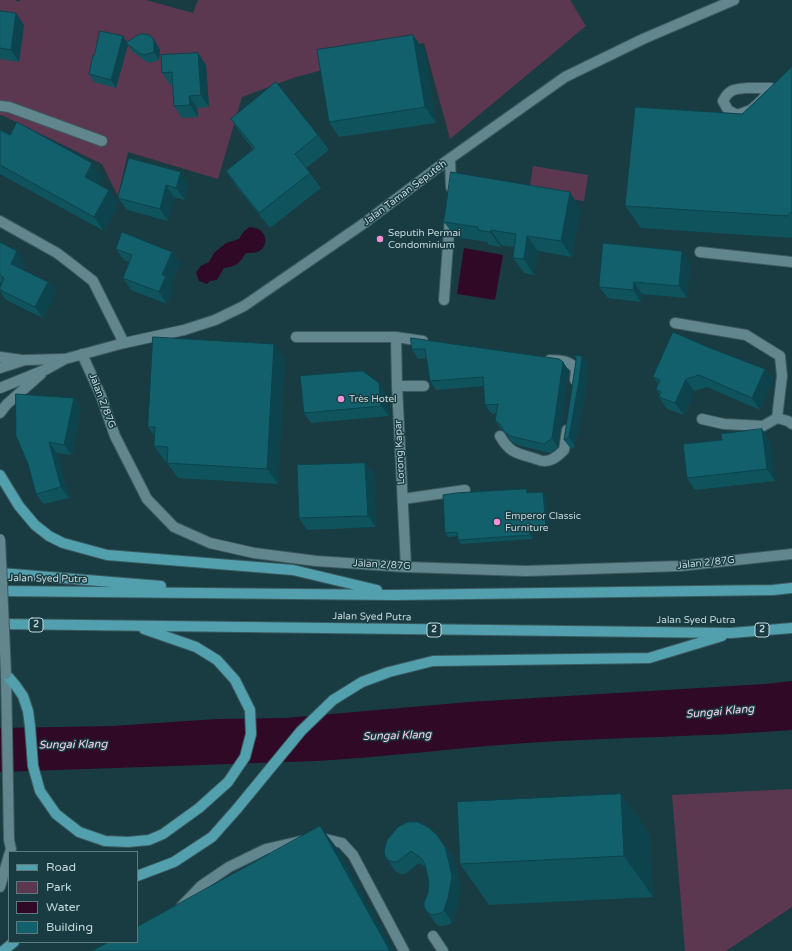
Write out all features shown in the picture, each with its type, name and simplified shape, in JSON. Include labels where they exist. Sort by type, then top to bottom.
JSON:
[{"type":"main road","points":[[0,475],[19,506],[36,525],[49,536],[63,544],[107,555],[293,570],[395,595]]},
{"type":"main road","points":[[0,573],[249,593]]},
{"type":"main road","name":"Jalan Syed Putra","points":[[0,591],[395,595],[773,590],[792,588]]},
{"type":"main road","name":"Jalan Syed Putra","points":[[0,624],[732,633],[792,628]]},
{"type":"main road","points":[[6,674],[23,696],[28,711],[33,766],[40,791],[56,814],[79,832],[105,841],[128,842],[149,840],[163,834],[199,808],[228,782],[245,757],[251,734],[250,710],[235,680],[217,660],[196,647],[136,626]]},
{"type":"main road","points":[[138,876],[174,862],[212,837],[301,731],[333,700],[362,682],[389,672],[434,661],[649,658],[732,633]]},
{"type":"main road","points":[[3,951],[13,943]]},
{"type":"street","name":"Jalan Taman Seputeh","points":[[0,388],[48,369],[65,359],[124,343],[184,330],[215,320],[244,306],[362,224],[565,77],[642,39],[734,0]]},
{"type":"street","points":[[771,88],[780,81]]},
{"type":"street","points":[[0,106],[102,141]]},
{"type":"street","points":[[444,300],[451,203],[450,159]]},
{"type":"street","points":[[0,221],[57,253],[92,281],[124,343]]},
{"type":"street","points":[[700,252],[792,262]]},
{"type":"street","points":[[675,323],[746,335],[780,356],[782,376],[777,418]]},
{"type":"street","points":[[296,337],[396,337],[435,342]]},
{"type":"street","name":"Lorong Kapar","points":[[396,337],[406,567]]},
{"type":"street","name":"Jalan 2/87G","points":[[82,354],[101,396],[115,436],[147,499],[174,527],[210,543],[254,553],[316,561],[406,567],[526,571],[680,566],[792,554]]},
{"type":"street","points":[[0,357],[25,360]]},
{"type":"street","points":[[537,358],[568,362],[572,365],[576,369],[573,392]]},
{"type":"street","name":"Jalan Taman Seputeh","points":[[0,368],[25,360],[65,359]]},
{"type":"street","points":[[0,413],[7,404],[48,369]]},
{"type":"street","points":[[398,386],[424,386]]},
{"type":"street","points":[[702,419],[724,424],[763,426],[777,418],[788,421],[792,424]]},
{"type":"street","points":[[500,436],[505,445],[513,451],[545,462],[555,459],[564,450],[569,421]]},
{"type":"street","points":[[403,499],[465,490]]},
{"type":"street","points":[[0,540],[6,674],[10,851]]},
{"type":"street","points":[[174,914],[201,886],[229,867],[266,849],[303,840],[325,839],[342,843],[353,855],[404,951]]},
{"type":"street","points":[[0,887],[8,857]]},
{"type":"street","points":[[434,936],[443,951]]},
{"type":"green space","points":[[0,0],[15,0],[19,2],[20,0],[146,0],[193,13],[198,0],[570,0],[586,26],[450,139],[424,43],[296,77],[242,97],[218,179],[128,152],[118,196],[102,164],[0,115]]},
{"type":"green space","points":[[533,166],[588,175],[584,201],[529,193]]},
{"type":"green space","points":[[792,789],[792,907],[726,951],[685,951],[672,795]]},
{"type":"water","points":[[250,227],[259,229],[264,234],[265,245],[263,248],[256,252],[246,253],[237,264],[224,268],[217,280],[210,281],[207,284],[199,281],[196,272],[201,266],[209,262],[214,253],[226,243],[239,239],[244,231]]},
{"type":"water","points":[[464,248],[503,255],[495,300],[457,294]]},
{"type":"water","name":"Sungai Klang","points":[[792,681],[792,730],[526,743],[316,761],[0,772],[0,728],[113,726],[216,719],[285,718],[469,702],[765,684]]},
{"type":"building","points":[[0,11],[16,13],[11,50],[0,48]]},
{"type":"building","points":[[100,31],[123,36],[111,80],[89,74]]},
{"type":"building","points":[[140,34],[149,35],[153,38],[154,52],[144,55],[126,43]]},
{"type":"building","points":[[413,35],[425,107],[329,122],[317,50]]},
{"type":"building","points":[[198,53],[201,95],[189,96],[190,105],[174,106],[172,72],[162,73],[161,55]]},
{"type":"building","points":[[792,67],[792,212],[787,216],[625,206],[635,107],[742,114]]},
{"type":"building","points":[[276,82],[318,135],[295,154],[310,173],[259,213],[226,171],[255,148],[231,119]]},
{"type":"building","points":[[17,122],[92,163],[85,177],[109,190],[94,217],[0,165],[0,130],[10,135]]},
{"type":"building","points":[[129,158],[181,172],[176,188],[166,185],[160,209],[118,198]]},
{"type":"building","points":[[451,172],[570,192],[561,241],[527,236],[524,259],[513,258],[516,234],[491,230],[490,232],[478,230],[478,227],[444,222]]},
{"type":"building","points":[[122,232],[172,252],[162,275],[166,276],[159,292],[123,278],[132,255],[116,249]]},
{"type":"building","points":[[0,242],[17,251],[11,264],[48,282],[35,307],[0,290],[4,278],[0,275]]},
{"type":"building","points":[[603,243],[682,251],[679,286],[634,282],[633,290],[599,287]]},
{"type":"building","points":[[673,332],[765,369],[752,398],[699,375],[686,379],[675,403],[659,397],[661,392],[656,389],[660,380],[653,377]]},
{"type":"building","points":[[153,337],[274,344],[267,469],[167,463],[168,447],[154,446],[155,427],[148,427]]},
{"type":"building","points":[[411,338],[559,359],[563,362],[552,438],[544,444],[510,436],[505,432],[499,423],[495,421],[498,404],[485,405],[483,377],[430,381],[425,349],[412,349]]},
{"type":"building","points":[[574,355],[582,356],[569,437],[564,440],[576,361]]},
{"type":"building","points":[[363,371],[379,383],[381,406],[304,413],[300,376]]},
{"type":"building","points":[[16,394],[74,398],[64,445],[49,442],[61,487],[36,494],[28,464],[16,436]]},
{"type":"building","points":[[762,429],[767,469],[687,478],[683,444],[722,440],[721,434]]},
{"type":"building","points":[[365,463],[368,516],[299,518],[297,465]]},
{"type":"building","points":[[526,489],[527,493],[543,492],[546,527],[529,528],[530,535],[458,540],[457,532],[445,533],[443,495]]},
{"type":"building","points":[[621,794],[624,856],[460,864],[457,802]]},
{"type":"building","points":[[408,822],[418,822],[428,827],[437,835],[445,847],[452,877],[448,898],[444,910],[441,913],[432,915],[427,912],[424,907],[429,882],[425,864],[421,858],[411,851],[397,862],[388,860],[385,856],[384,851],[387,840],[398,827]]},
{"type":"building","points":[[320,826],[390,951],[92,951],[107,943],[138,943],[138,926]]},
{"type":"place","name":"Seputih Permai Condominium","points":[[380,239]]},
{"type":"place","name":"Très Hotel","points":[[341,399]]},
{"type":"place","name":"Emperor Classic Furniture","points":[[497,522]]}]
